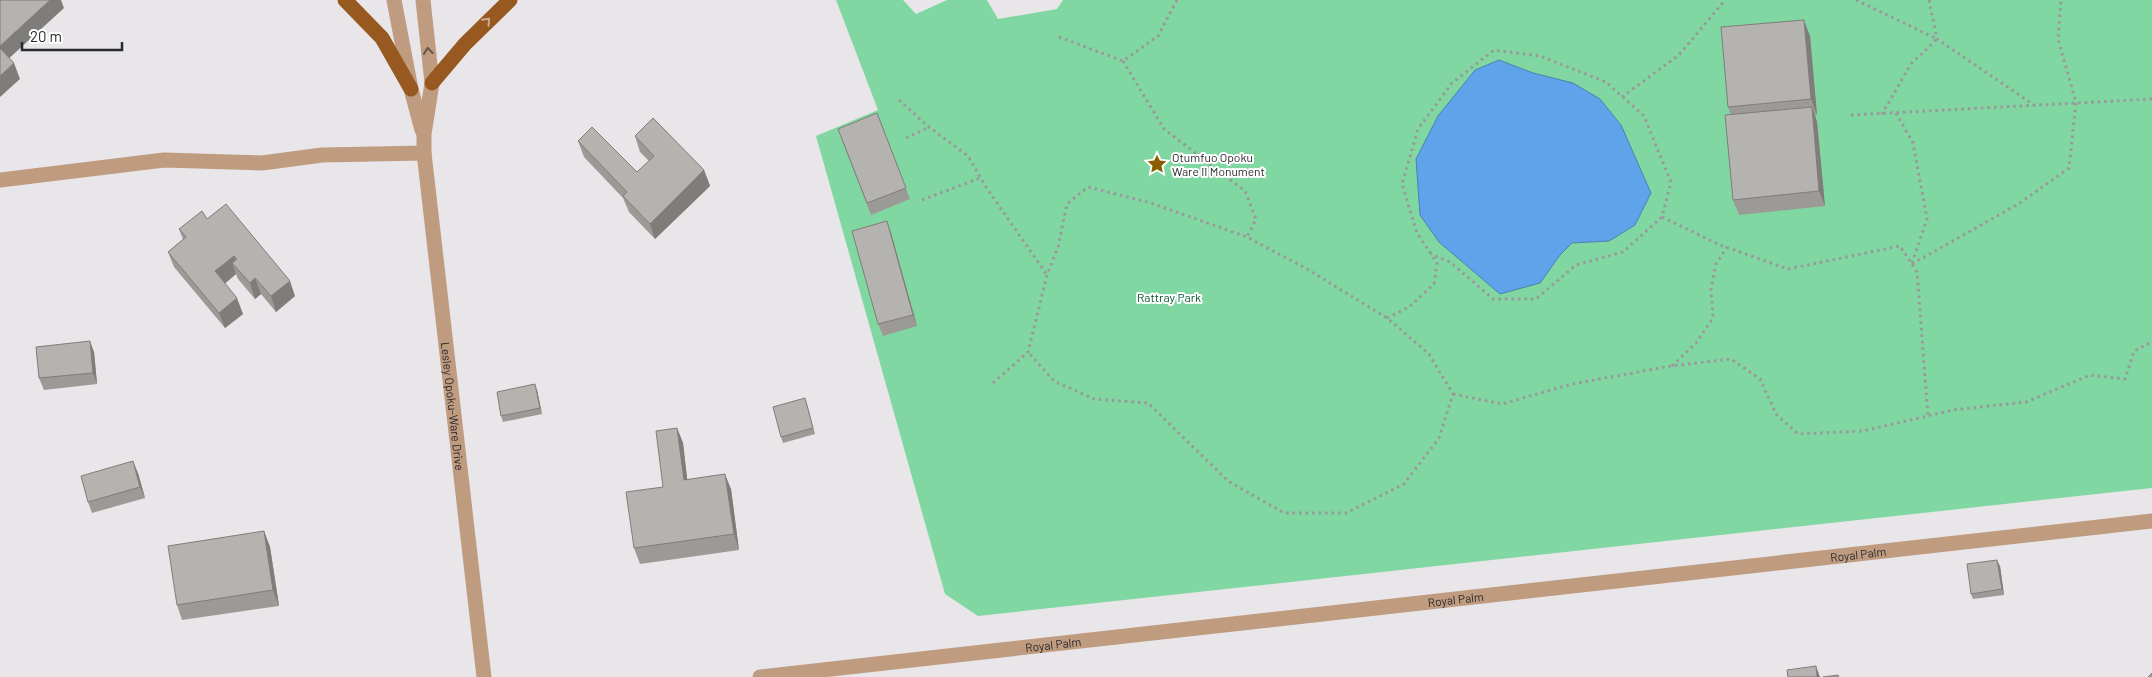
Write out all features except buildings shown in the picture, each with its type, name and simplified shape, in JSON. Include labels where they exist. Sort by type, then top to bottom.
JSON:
[{"type":"main road","points":[[345,0],[382,38],[411,89]]},
{"type":"main road","points":[[432,83],[470,38],[510,0]]},
{"type":"street","name":"Lesley Opoku-Ware Drive","points":[[394,0],[411,89],[424,134]]},
{"type":"street","name":"Lesley Opoku-Ware Drive","points":[[423,0],[432,83],[424,134],[424,153],[484,677]]},
{"type":"street","points":[[0,180],[164,160],[262,163],[322,155],[424,153]]},
{"type":"street","name":"Royal Palm","points":[[760,677],[2152,521]]},
{"type":"path","points":[[1123,61],[1158,36],[1177,0]]},
{"type":"path","points":[[1622,97],[1679,56],[1725,0]]},
{"type":"path","points":[[1856,0],[1937,39],[2034,105]]},
{"type":"path","points":[[1929,0],[1937,39]]},
{"type":"path","points":[[1912,264],[2020,203],[2069,168],[2076,102],[2058,40],[2061,0]]},
{"type":"path","points":[[1059,37],[1123,61],[1164,129],[1245,191],[1256,219],[1247,237]]},
{"type":"path","points":[[1882,114],[1911,64],[1937,39]]},
{"type":"path","points":[[1387,318],[1409,307],[1434,284],[1437,263],[1431,254],[1417,233],[1402,184],[1418,129],[1452,83],[1494,50],[1540,56],[1606,82],[1644,116],[1671,182],[1662,217],[1623,252],[1576,265],[1536,299],[1493,299],[1450,262],[1431,254]]},
{"type":"path","points":[[1851,115],[2152,99]]},
{"type":"path","points":[[899,100],[929,127],[968,156],[980,178],[1048,275]]},
{"type":"path","points":[[1896,113],[1913,143],[1927,219],[1912,264]]},
{"type":"path","points":[[906,138],[929,127]]},
{"type":"path","points":[[922,200],[980,178]]},
{"type":"path","points":[[992,383],[1028,352],[1048,275],[1058,247],[1067,204],[1088,187],[1151,203],[1247,237],[1307,269],[1387,318],[1429,354],[1453,394],[1440,438],[1404,484],[1346,513],[1284,513],[1228,480],[1148,403],[1094,400],[1054,381],[1028,352]]},
{"type":"path","points":[[1662,217],[1727,247],[1788,269],[1900,246],[1917,272],[1928,416]]},
{"type":"path","points":[[1671,366],[1696,343],[1714,318],[1711,289],[1716,264],[1727,247]]},
{"type":"path","points":[[1453,394],[1502,404],[1572,384],[1671,366],[1731,359],[1760,379],[1776,414],[1798,434],[1864,431],[1953,410],[2026,402],[2090,375],[2125,379],[2134,351],[2152,342]]},
{"type":"green space","name":"Rattray Park","points":[[836,0],[903,0],[916,14],[947,0],[987,0],[998,19],[1057,9],[1063,0],[2152,0],[2152,488],[978,616],[945,594],[816,136],[878,110]]},
{"type":"water","points":[[1499,60],[1533,73],[1573,83],[1600,99],[1621,125],[1651,193],[1635,225],[1609,241],[1572,243],[1560,255],[1540,283],[1500,294],[1439,242],[1420,215],[1416,159],[1438,116],[1475,70]]},
{"type":"place","name":"Otumfuo Opoku Ware II Monument","points":[[1157,164]]}]
